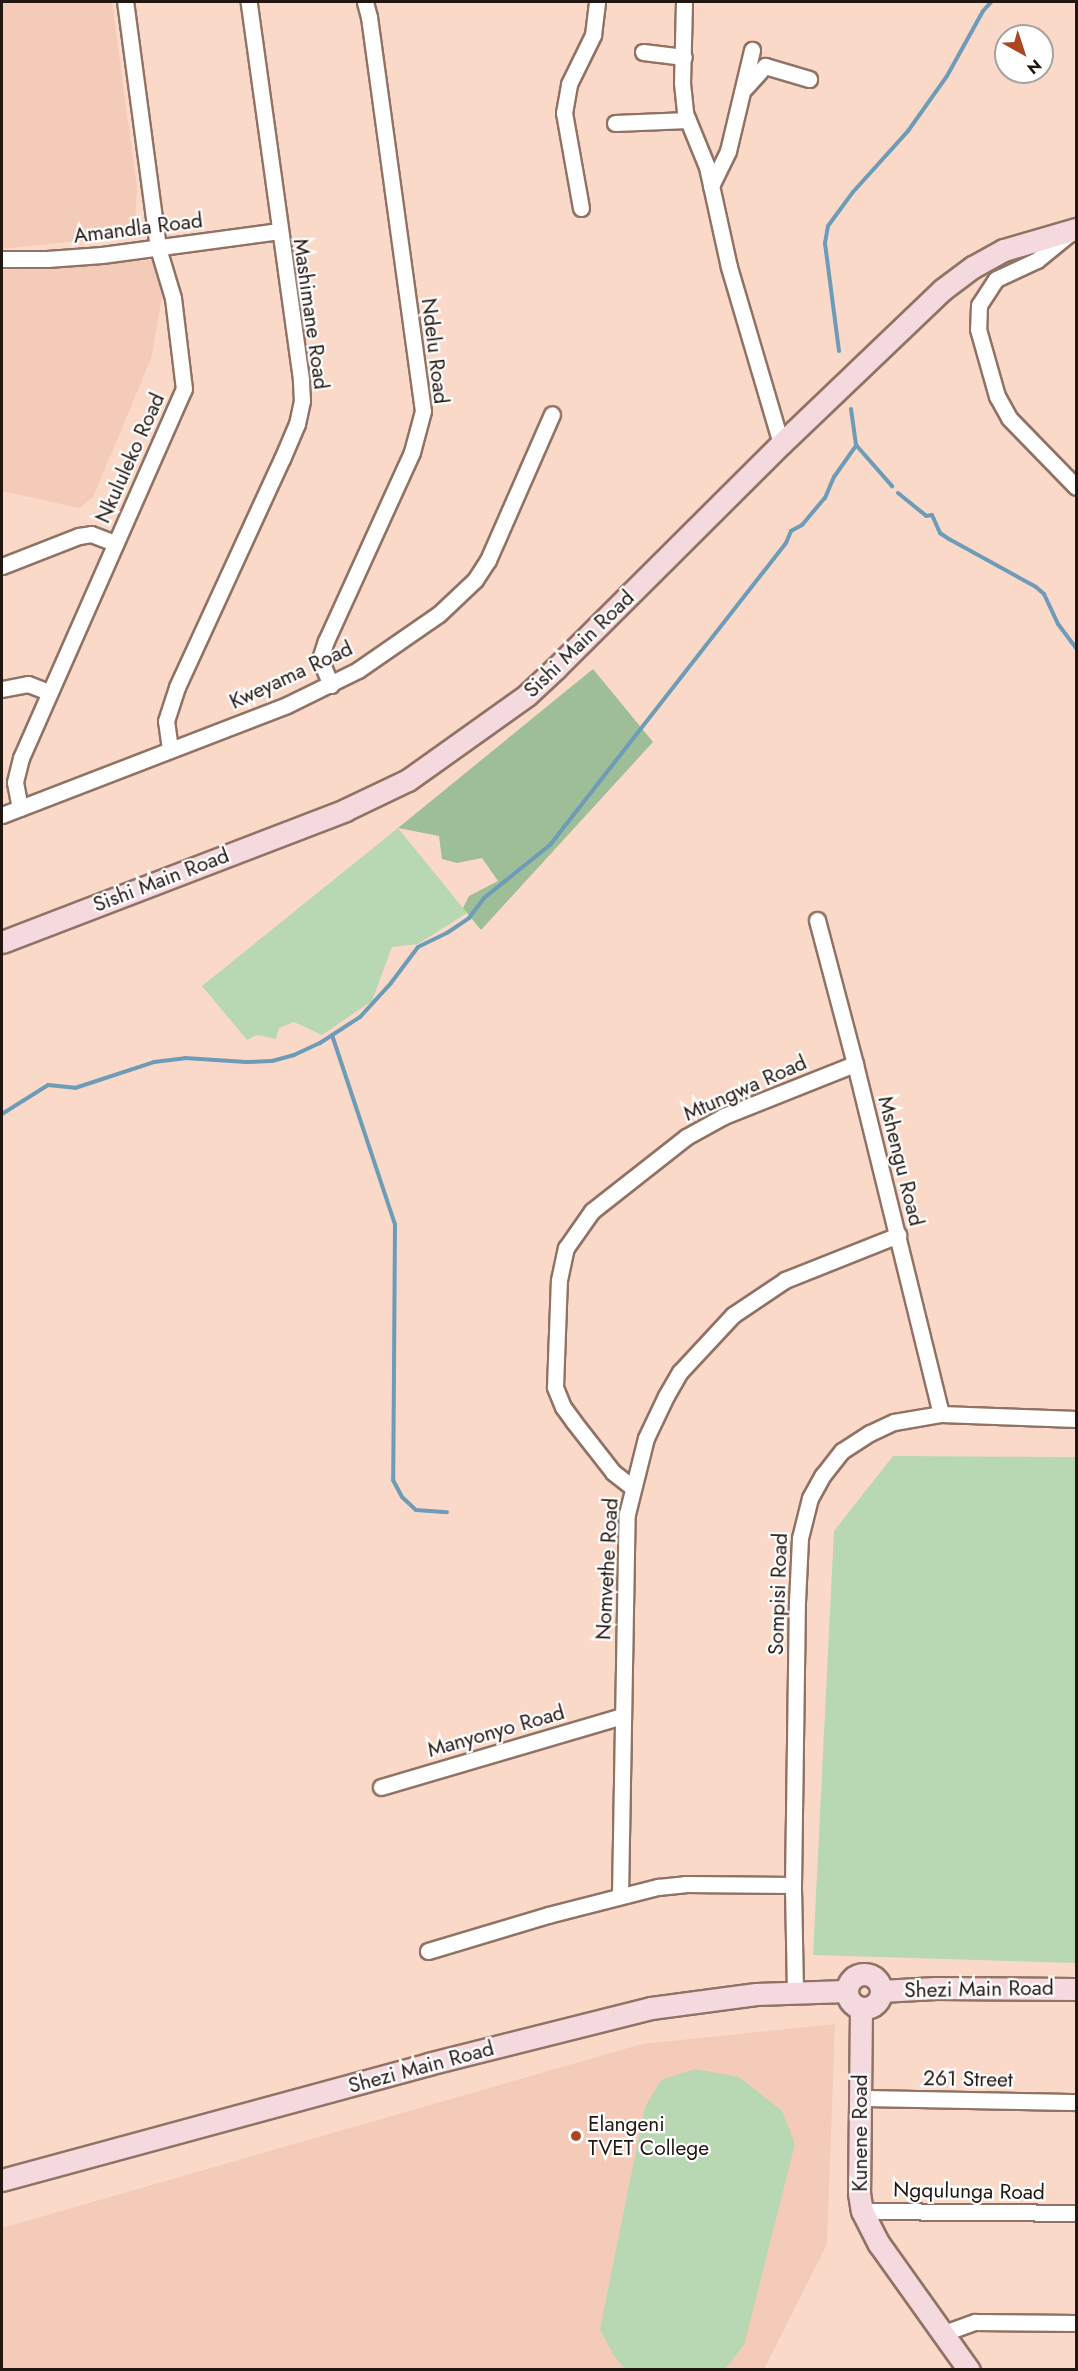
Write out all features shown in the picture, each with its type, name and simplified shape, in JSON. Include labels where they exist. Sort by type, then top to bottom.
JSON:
[{"type":"street","name":"Nkululeko Road","points":[[20,808],[15,793],[17,770],[49,692],[184,389],[173,298],[158,248],[125,2]]},
{"type":"street","name":"Mashimane Road","points":[[170,749],[166,721],[177,687],[282,459],[297,423],[302,401],[301,379],[249,2]]},
{"type":"street","name":"Ndelu Road","points":[[331,685],[320,659],[326,641],[412,452],[423,411],[369,16],[365,2]]},
{"type":"street","points":[[581,208],[564,113],[569,84],[592,35],[597,2]]},
{"type":"street","points":[[684,2],[682,83],[687,120],[699,145],[711,186],[729,267],[781,444]]},
{"type":"street","points":[[711,186],[728,151],[752,50]]},
{"type":"street","points":[[643,52],[684,57]]},
{"type":"street","points":[[743,90],[765,66],[809,79]]},
{"type":"street","points":[[615,123],[687,120]]},
{"type":"street","points":[[1076,229],[1037,260],[996,279],[979,305],[978,329],[987,363],[1004,409],[1017,428],[1077,487]]},
{"type":"street","name":"Sishi Main Road","points":[[2,942],[345,810],[408,780],[527,695],[556,669],[781,444],[910,319],[973,267],[1004,250],[1076,229]]},
{"type":"street","name":"Amandla Road","points":[[2,258],[47,259],[158,248],[279,231]]},
{"type":"street","name":"Kweyama Road","points":[[2,815],[287,705],[331,685],[358,670],[439,614],[475,580],[508,518],[552,414]]},
{"type":"street","points":[[2,566],[79,536],[91,534],[115,543]]},
{"type":"street","points":[[2,689],[27,684],[49,692]]},
{"type":"street","name":"Mshengu Road","points":[[817,920],[898,1235],[941,1414]]},
{"type":"street","name":"Mtungwa Road","points":[[632,1487],[613,1472],[580,1431],[563,1407],[555,1387],[559,1280],[566,1248],[592,1211],[686,1137],[724,1116],[855,1064]]},
{"type":"street","name":"Nomvethe Road","points":[[620,1896],[627,1514],[646,1438],[680,1372],[733,1315],[785,1281],[898,1235]]},
{"type":"street","name":"Sompisi Road","points":[[795,1992],[793,1885],[797,1602],[803,1520],[810,1498],[823,1475],[852,1444],[894,1422],[941,1414],[1077,1419]]},
{"type":"street","name":"Manyonyo Road","points":[[381,1787],[622,1716]]},
{"type":"street","points":[[428,1951],[620,1896],[685,1884],[793,1885]]},
{"type":"street","points":[[867,1974],[877,1980],[881,1991],[880,1997],[872,2006],[861,2008],[851,2002],[847,1991],[851,1980],[867,1974]]},
{"type":"street","name":"Shezi Main Road","points":[[881,1991],[936,1988],[1077,1989]]},
{"type":"street","name":"Shezi Main Road","points":[[2,2180],[428,2064],[631,2013],[708,1999],[795,1992],[847,1991]]},
{"type":"street","name":"Kunene Road","points":[[861,2008],[859,2193],[862,2211],[879,2244],[969,2370]]},
{"type":"street","name":"261 Street","points":[[860,2098],[1077,2102]]},
{"type":"street","name":"Ngqulunga Road","points":[[862,2211],[1077,2213]]},
{"type":"street","points":[[944,2333],[975,2322],[1077,2323]]},
{"type":"shaded area","points":[[2,2],[112,2],[137,188],[134,235],[2,249]]},
{"type":"shaded area","points":[[152,260],[162,297],[151,359],[93,497],[79,508],[2,491],[2,270]]},
{"type":"shaded area","name":"Elangeni TVET College","points":[[835,2024],[827,2244],[764,2369],[2,2370],[2,2228],[642,2044]]},
{"type":"green space","points":[[593,669],[653,742],[481,930],[463,908],[469,896],[498,881],[482,858],[457,863],[442,859],[439,836],[398,828]]},
{"type":"green space","points":[[398,828],[467,913],[418,944],[392,947],[372,1001],[322,1035],[294,1022],[279,1028],[276,1039],[257,1035],[247,1040],[202,986]]},
{"type":"green space","points":[[893,1456],[1076,1457],[1076,1963],[813,1955],[834,1531]]},
{"type":"green space","points":[[695,2069],[739,2077],[782,2111],[795,2144],[744,2345],[725,2369],[625,2369],[614,2356],[600,2329],[645,2107],[661,2080]]},
{"type":"waterway","points":[[839,351],[825,243],[828,226],[853,192],[908,131],[947,76],[983,11],[991,2]]},
{"type":"waterway","points":[[851,409],[856,445],[892,486]]},
{"type":"waterway","points":[[2,1114],[48,1085],[75,1088],[154,1062],[185,1058],[246,1062],[272,1061],[294,1055],[320,1043],[360,1017],[391,983],[418,947],[447,933],[469,918],[484,898],[550,845],[786,543],[791,531],[802,525],[825,498],[834,477],[856,445]]},
{"type":"waterway","points":[[898,493],[926,516],[932,515],[940,533],[1036,587],[1044,594],[1058,624],[1076,648]]},
{"type":"waterway","points":[[332,1035],[395,1224],[393,1480],[402,1497],[416,1510],[447,1512]]},
{"type":"place","name":"Elangeni TVET College","points":[[576,2136]]}]
